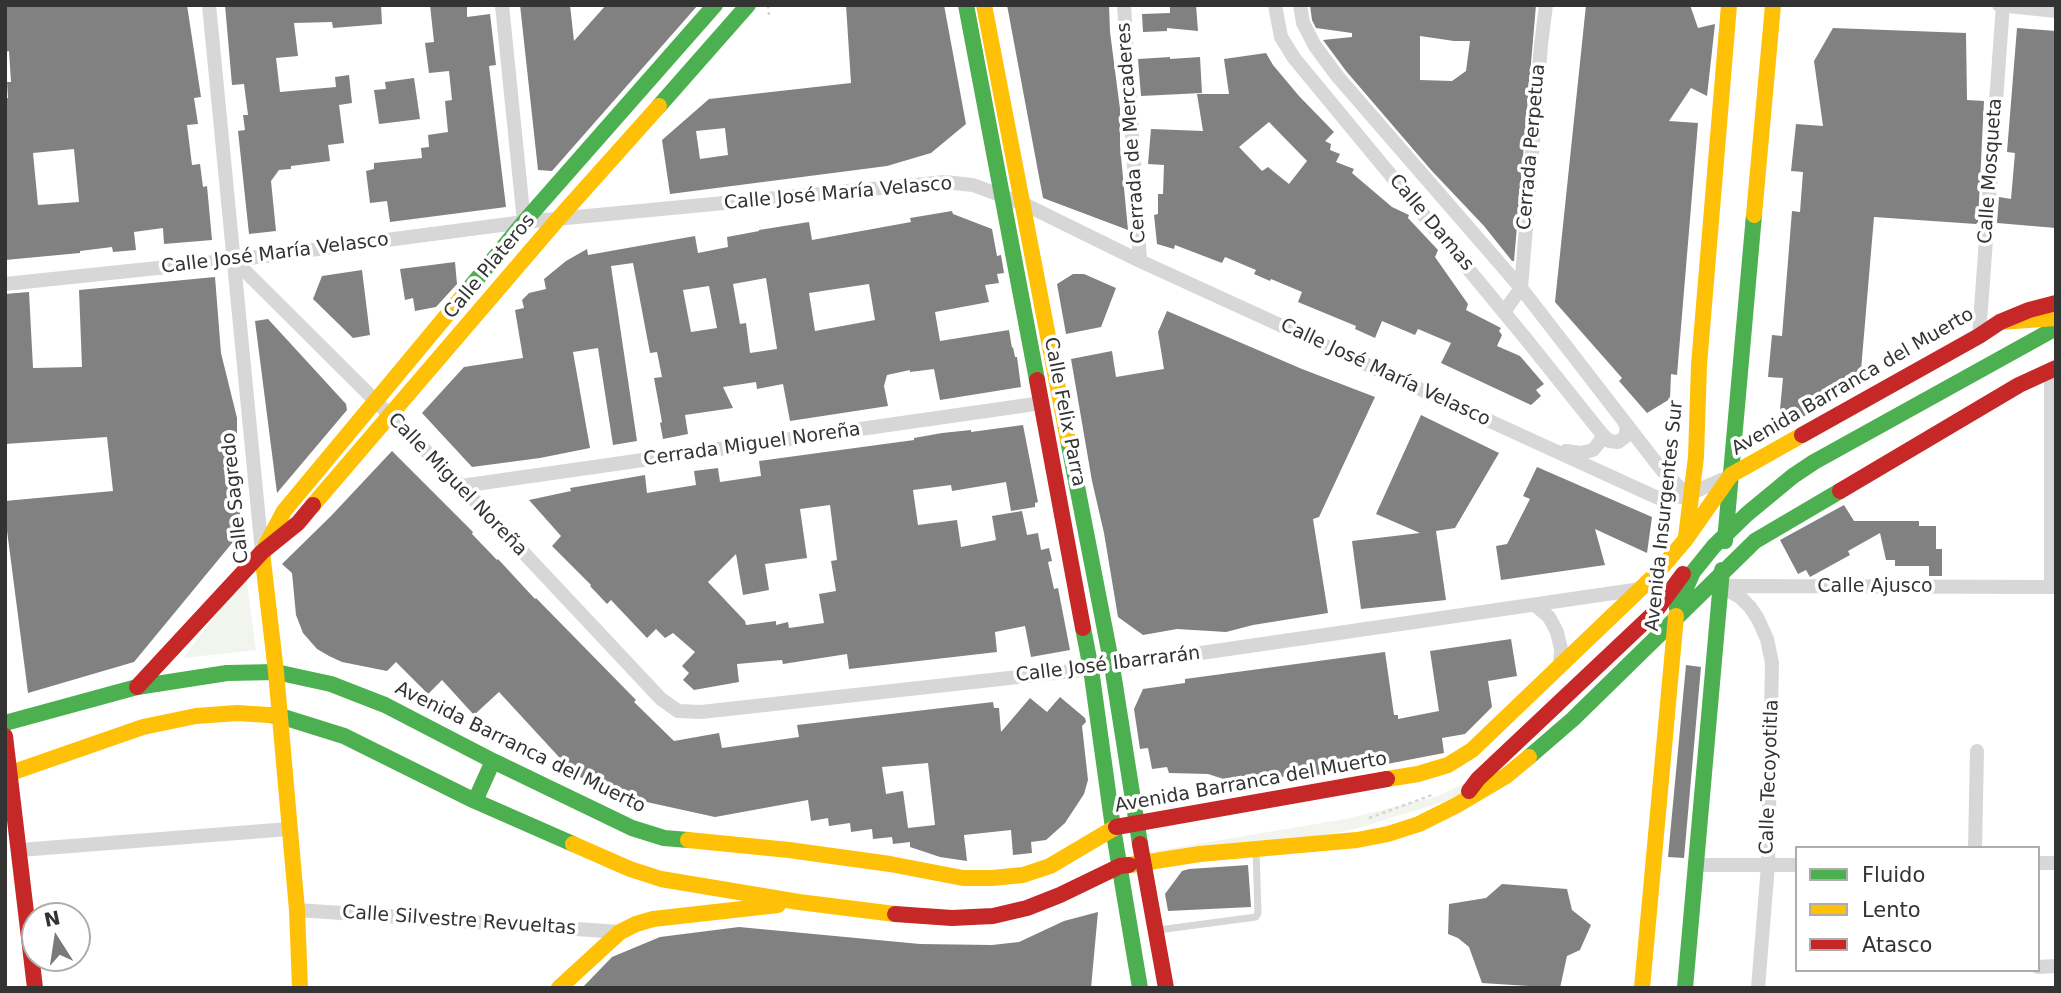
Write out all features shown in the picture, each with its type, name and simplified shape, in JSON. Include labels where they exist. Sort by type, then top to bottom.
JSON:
[{"type":"main road","name":"Calle Plateros","points":[[262,552],[284,511],[524,222],[715,5]]},
{"type":"main road","name":"Calle Plateros","points":[[137,687],[262,552],[298,523],[558,219],[748,5]]},
{"type":"main road","name":"Calle Felix Parra","points":[[966,5],[1091,669],[1113,828],[1140,988]]},
{"type":"main road","name":"Calle Felix Parra","points":[[984,5],[1112,666],[1166,988]]},
{"type":"main road","name":"Avenida Insurgentes Sur","points":[[1642,988],[1676,613],[1696,457],[1699,365],[1729,5]]},
{"type":"main road","points":[[1685,988],[1773,5]]},
{"type":"main road","name":"Avenida Barranca del Muerto","points":[[5,723],[137,687],[227,673],[276,672],[331,684],[385,705],[632,828],[664,838],[789,850],[877,862],[963,878],[1023,875],[1050,866],[1113,828],[1418,774],[1448,765],[1472,750],[1657,573],[1686,539],[1731,475],[2000,322],[2056,303]]},
{"type":"main road","points":[[2000,322],[2056,318]]},
{"type":"main road","points":[[1676,613],[1693,572],[1703,558],[1773,491],[1814,462],[2056,328]]},
{"type":"main road","points":[[7,774],[143,727],[196,716],[237,713],[280,716],[344,736],[475,801],[630,869],[661,879],[799,902],[940,918],[993,916],[1027,908],[1120,866],[1143,861],[1357,840],[1419,824],[1457,805],[1506,776],[1573,719],[1676,613],[1720,580],[1762,537],[2053,368]]},
{"type":"main road","points":[[1457,805],[1478,779],[1655,612],[1680,580],[1731,475]]},
{"type":"main road","name":"Calle Sagredo","points":[[262,552],[276,672],[297,910],[300,988]]},
{"type":"main road","points":[[5,736],[7,774],[20,850],[35,988]]},
{"type":"main road","points":[[475,801],[493,761]]},
{"type":"main road","points":[[1133,799],[1149,809],[1183,815]]},
{"type":"main road","points":[[559,988],[620,933],[636,924],[653,919],[799,902]]},
{"type":"street","name":"Calle Sagredo","points":[[209,5],[262,552]]},
{"type":"street","points":[[502,5],[524,222]]},
{"type":"street","name":"Cerrada de Mercaderes","points":[[1124,5],[1140,261]]},
{"type":"street","name":"Calle Damas","points":[[1275,5],[1281,37],[1294,58],[1602,434]]},
{"type":"street","name":"Calle Damas","points":[[1300,5],[1303,23],[1338,77],[1521,288],[1669,477],[1690,494]]},
{"type":"street","name":"Cerrada Perpetua","points":[[1521,288],[1546,5]]},
{"type":"street","points":[[2001,5],[2056,11]]},
{"type":"street","name":"Calle Mosqueta","points":[[1979,336],[2001,5]]},
{"type":"street","name":"Calle José María Velasco","points":[[5,284],[234,260],[524,222],[945,182],[973,185],[1024,204],[1140,261],[1658,498],[1674,499],[1690,494]]},
{"type":"street","name":"Calle Miguel Noreña","points":[[234,260],[461,486],[662,699],[678,711]]},
{"type":"street","points":[[1504,312],[1521,288]]},
{"type":"street","points":[[2053,368],[2053,587]]},
{"type":"street","name":"Cerrada Miguel Noreña","points":[[461,486],[1042,403]]},
{"type":"street","points":[[1553,450],[1587,452],[1598,446],[1602,434],[1609,441],[1618,442],[1625,436],[1625,424]]},
{"type":"street","points":[[1690,494],[1731,475]]},
{"type":"street","name":"Calle Ajusco","points":[[1720,580],[2053,587]]},
{"type":"street","name":"Calle Tecoyotitla","points":[[1720,580],[1750,607],[1763,629],[1772,663],[1768,865],[1758,988]]},
{"type":"street","name":"Calle José Ibarrarán","points":[[678,711],[701,712],[1091,669],[1641,589]]},
{"type":"street","points":[[1536,606],[1549,617],[1558,632],[1560,667]]},
{"type":"street","points":[[1975,846],[1977,751]]},
{"type":"street","points":[[20,850],[289,829]]},
{"type":"street","points":[[1696,865],[1795,865]]},
{"type":"street","name":"Calle Silvestre Revueltas","points":[[297,910],[620,933]]},
{"type":"lane","points":[[1156,930],[1256,917],[1256,849]]},
{"type":"path","points":[[768,5],[769,15]]},
{"type":"path","points":[[1365,819],[1441,792]]},
{"type":"shaded area","points":[[246,576],[256,650],[183,658]]},
{"type":"shaded area","points":[[1485,773],[1473,793],[1355,829],[1158,865],[1156,851],[1351,818],[1438,796]]},
{"type":"building","points":[[187,5],[201,97],[194,98],[198,124],[187,125],[192,165],[200,164],[203,187],[207,186],[212,240],[164,244],[163,228],[134,232],[136,250],[113,252],[112,247],[5,260],[5,98],[8,98],[7,82],[11,82],[9,51],[5,52],[5,6]],"holes":[[[74,149],[79,202],[38,205],[33,153]]]},
{"type":"building","points":[[225,5],[381,5],[382,24],[333,28],[332,22],[294,23],[298,56],[276,58],[280,92],[336,87],[335,77],[349,75],[352,103],[339,105],[344,143],[328,145],[330,161],[279,170],[271,181],[276,231],[249,234],[238,131],[245,130],[243,115],[248,115],[244,84],[232,85]]},
{"type":"building","points":[[430,5],[467,5],[467,17],[490,14],[496,65],[489,66],[506,207],[390,222],[387,201],[370,203],[366,171],[374,169],[374,163],[422,158],[421,148],[429,147],[428,135],[448,132],[445,101],[452,100],[449,71],[429,73],[425,43],[434,42]]},
{"type":"building","points":[[520,5],[570,5],[574,41],[606,5],[698,5],[552,171],[538,170]]},
{"type":"building","points":[[846,5],[944,5],[966,124],[931,153],[887,166],[670,194],[662,140],[709,99],[851,83]],"holes":[[[725,128],[728,155],[700,159],[696,131]]]},
{"type":"building","points":[[1007,5],[1109,5],[1120,109],[1120,146],[1128,230],[1043,198]]},
{"type":"building","points":[[1170,5],[1196,5],[1198,31],[1167,28],[1167,31],[1143,32],[1142,14],[1170,13]]},
{"type":"building","points":[[1310,5],[1536,5],[1514,261],[1431,170],[1346,71],[1323,40],[1352,37],[1352,33],[1316,28]],"holes":[[[1420,36],[1470,41],[1466,71],[1452,81],[1420,80]]]},
{"type":"building","points":[[1586,5],[1690,5],[1698,28],[1715,24],[1707,96],[1691,88],[1669,121],[1698,123],[1677,375],[1671,374],[1670,399],[1647,413],[1619,381],[1622,378],[1555,302]]},
{"type":"building","points":[[1833,28],[1966,33],[1967,100],[1984,101],[1978,222],[1874,217],[1861,370],[1870,370],[1872,380],[1778,430],[1783,378],[1768,377],[1772,335],[1782,336],[1792,211],[1800,212],[1803,172],[1791,171],[1796,124],[1823,126],[1814,61]]},
{"type":"building","points":[[2017,28],[2056,31],[2056,228],[1997,223],[1999,197],[2011,199],[2015,153],[2007,152]]},
{"type":"building","points":[[1266,53],[1299,96],[1334,132],[1325,141],[1331,144],[1330,150],[1340,154],[1336,162],[1354,169],[1352,173],[1392,207],[1409,215],[1408,218],[1438,250],[1435,257],[1468,304],[1466,310],[1501,328],[1499,331],[1502,335],[1497,346],[1520,356],[1544,384],[1536,390],[1541,396],[1531,405],[1441,363],[1451,343],[1418,329],[1415,335],[1382,321],[1375,338],[1355,329],[1356,326],[1298,302],[1302,292],[1254,274],[1256,270],[1225,257],[1222,263],[1175,245],[1174,249],[1157,244],[1154,215],[1158,214],[1158,194],[1163,194],[1164,165],[1148,164],[1151,129],[1203,131],[1197,94],[1229,94],[1224,59]],"holes":[[[1269,122],[1307,161],[1289,184],[1268,167],[1262,171],[1239,147]]]},
{"type":"building","points":[[1200,57],[1202,93],[1141,96],[1138,59]]},
{"type":"building","points":[[414,78],[420,119],[379,124],[374,90],[386,89],[385,82]]},
{"type":"building","points":[[952,211],[953,214],[992,229],[997,256],[1001,255],[1004,273],[997,274],[999,283],[985,285],[989,302],[935,312],[940,341],[1009,330],[1012,348],[1017,357],[1021,387],[940,400],[934,369],[910,370],[887,375],[884,386],[888,406],[790,421],[783,384],[757,389],[756,382],[723,387],[733,408],[685,415],[688,434],[663,439],[654,378],[662,377],[657,352],[650,353],[633,263],[611,266],[637,441],[613,445],[598,348],[573,352],[590,448],[472,467],[422,413],[464,367],[523,358],[515,310],[524,308],[522,300],[529,293],[546,289],[544,279],[566,261],[587,249],[588,255],[695,236],[698,253],[728,247],[727,237],[759,230],[809,222],[812,240],[911,222],[910,218]],"holes":[[[766,278],[777,349],[750,353],[746,323],[740,324],[733,284]],[[869,284],[875,320],[815,331],[809,293]],[[709,286],[717,328],[691,332],[683,290]]]},
{"type":"building","points":[[455,262],[457,284],[436,307],[415,311],[413,298],[405,300],[400,269]]},
{"type":"building","points":[[362,270],[370,335],[353,338],[313,299],[322,276]]},
{"type":"building","points":[[1073,274],[1084,274],[1116,288],[1101,327],[1066,334],[1057,284]]},
{"type":"building","points":[[215,277],[221,353],[237,418],[237,445],[231,480],[236,479],[242,531],[134,662],[28,693],[5,501],[113,491],[107,437],[5,444],[5,294],[29,292],[33,368],[82,367],[79,290]]},
{"type":"building","points":[[1167,311],[1375,397],[1319,517],[1313,519],[1328,613],[1226,632],[1177,629],[1143,635],[1118,617],[1071,359],[1112,351],[1116,377],[1164,369],[1158,332]]},
{"type":"building","points":[[268,319],[346,404],[347,410],[277,493],[255,321]]},
{"type":"building","points":[[1421,415],[1499,453],[1455,528],[1436,531],[1446,600],[1361,609],[1352,541],[1420,533],[1376,514]]},
{"type":"building","points":[[1023,425],[1038,502],[1035,507],[1011,511],[1006,482],[952,491],[951,485],[913,490],[918,525],[957,520],[961,547],[996,540],[992,516],[1022,511],[1027,535],[1038,533],[1041,550],[1049,548],[1052,561],[1048,562],[1054,589],[1058,588],[1070,650],[1031,657],[1025,626],[995,632],[997,652],[849,669],[847,654],[783,664],[782,660],[737,664],[739,682],[694,690],[683,680],[689,673],[682,666],[695,652],[673,633],[665,638],[656,629],[647,638],[611,600],[607,604],[552,546],[561,536],[529,500],[571,491],[570,488],[645,475],[647,493],[696,485],[694,471],[718,468],[720,482],[761,476],[759,461],[914,440],[942,433]],"holes":[[[830,505],[837,560],[831,561],[836,591],[819,594],[824,623],[789,628],[788,622],[776,625],[776,621],[746,625],[708,582],[736,554],[743,595],[769,590],[765,564],[807,558],[800,509]]]},
{"type":"building","points":[[392,451],[674,741],[719,733],[722,748],[799,737],[797,725],[993,702],[994,708],[999,708],[1001,732],[1030,698],[1047,712],[1060,697],[1085,718],[1086,722],[1082,726],[1088,780],[1084,794],[1065,823],[1046,840],[1031,842],[1032,853],[1013,855],[1011,830],[964,835],[967,861],[940,857],[910,847],[910,842],[893,844],[892,837],[873,839],[872,829],[851,832],[850,823],[829,826],[828,818],[811,821],[808,800],[715,817],[642,801],[641,804],[597,788],[598,786],[568,771],[570,769],[499,692],[474,715],[442,680],[428,694],[396,662],[387,671],[342,662],[317,649],[303,633],[296,615],[292,573],[282,564]],"holes":[[[928,763],[935,825],[908,828],[903,791],[886,794],[882,767]]]},
{"type":"building","points":[[1537,467],[1652,517],[1647,553],[1595,529],[1605,565],[1501,580],[1496,546],[1507,544],[1530,499],[1523,496]]},
{"type":"building","points":[[1844,505],[1854,521],[1919,521],[1919,526],[1936,526],[1936,549],[1942,549],[1942,576],[1929,576],[1929,566],[1895,566],[1895,560],[1886,560],[1880,533],[1848,551],[1850,555],[1810,577],[1806,570],[1798,574],[1780,540]]},
{"type":"building","points":[[1511,639],[1517,676],[1488,681],[1492,707],[1465,734],[1442,738],[1444,753],[1361,769],[1300,777],[1271,778],[1270,775],[1230,781],[1208,774],[1169,773],[1167,767],[1152,769],[1148,748],[1140,749],[1134,709],[1143,689],[1185,683],[1185,679],[1385,652],[1394,715],[1398,715],[1398,719],[1439,711],[1430,651]]},
{"type":"building","points":[[1686,665],[1701,667],[1684,858],[1668,857]]},
{"type":"building","points":[[1248,865],[1251,907],[1168,911],[1165,894],[1182,871]]},
{"type":"building","points":[[1502,884],[1567,889],[1572,910],[1591,925],[1580,950],[1567,956],[1560,988],[1482,983],[1469,947],[1448,934],[1449,904],[1486,898]]},
{"type":"building","points":[[1098,912],[1091,988],[582,988],[612,957],[660,937],[739,927],[920,944],[992,945],[1019,942],[1064,921]]},
{"type":"traffic: fast","points":[[462,297],[524,222],[715,5]]},
{"type":"traffic: fast","points":[[659,106],[748,5]]},
{"type":"traffic: fast","points":[[966,5],[1037,380]]},
{"type":"traffic: fast","points":[[1725,541],[1754,215]]},
{"type":"traffic: fast","points":[[1677,608],[1693,572],[1714,546],[1793,476],[2056,328]]},
{"type":"traffic: fast","points":[[1068,440],[1112,666],[1140,844]]},
{"type":"traffic: fast","points":[[1529,757],[1573,719],[1755,541],[1840,491]]},
{"type":"traffic: fast","points":[[1685,988],[1722,570]]},
{"type":"traffic: fast","points":[[1083,628],[1140,988]]},
{"type":"traffic: fast","points":[[5,723],[137,687],[227,673],[276,672],[331,684],[385,705],[632,828],[664,838],[688,840]]},
{"type":"traffic: fast","points":[[269,715],[344,736],[475,801],[573,844]]},
{"type":"traffic: fast","points":[[475,801],[493,761]]},
{"type":"traffic: slow","points":[[984,5],[1068,440]]},
{"type":"traffic: slow","points":[[1686,537],[1696,457],[1699,365],[1729,5]]},
{"type":"traffic: slow","points":[[1754,215],[1773,5]]},
{"type":"traffic: slow","points":[[313,505],[558,219],[659,106]]},
{"type":"traffic: slow","points":[[266,545],[284,511],[462,297]]},
{"type":"traffic: slow","points":[[2000,322],[2056,318]]},
{"type":"traffic: slow","points":[[1387,779],[1448,765],[1472,750],[1657,573],[1686,539],[1731,475],[1802,435]]},
{"type":"traffic: slow","points":[[262,552],[276,672],[297,910],[300,988]]},
{"type":"traffic: slow","points":[[1642,988],[1676,616]]},
{"type":"traffic: slow","points":[[5,775],[143,727],[196,716],[237,713],[269,715]]},
{"type":"traffic: slow","points":[[1129,865],[1200,854],[1357,840],[1388,834],[1419,824],[1457,805],[1506,776],[1529,757]]},
{"type":"traffic: slow","points":[[688,840],[789,850],[890,864],[963,878],[992,878],[1023,875],[1050,866],[1116,827]]},
{"type":"traffic: slow","points":[[573,844],[630,869],[661,879],[799,902],[895,914]]},
{"type":"traffic: slow","points":[[559,988],[620,932],[636,924],[653,919],[778,905]]},
{"type":"traffic: jam","points":[[1802,435],[2000,322],[2056,303]]},
{"type":"traffic: jam","points":[[1840,491],[2019,385],[2056,368]]},
{"type":"traffic: jam","points":[[1037,380],[1083,628]]},
{"type":"traffic: jam","points":[[137,687],[262,552],[298,523],[313,505]]},
{"type":"traffic: jam","points":[[1469,791],[1478,779],[1655,612],[1683,574]]},
{"type":"traffic: jam","points":[[5,736],[35,988]]},
{"type":"traffic: jam","points":[[1116,827],[1387,779]]},
{"type":"traffic: jam","points":[[1140,844],[1166,988]]},
{"type":"traffic: jam","points":[[895,914],[952,918],[993,916],[1027,908],[1120,866],[1129,865]]}]
